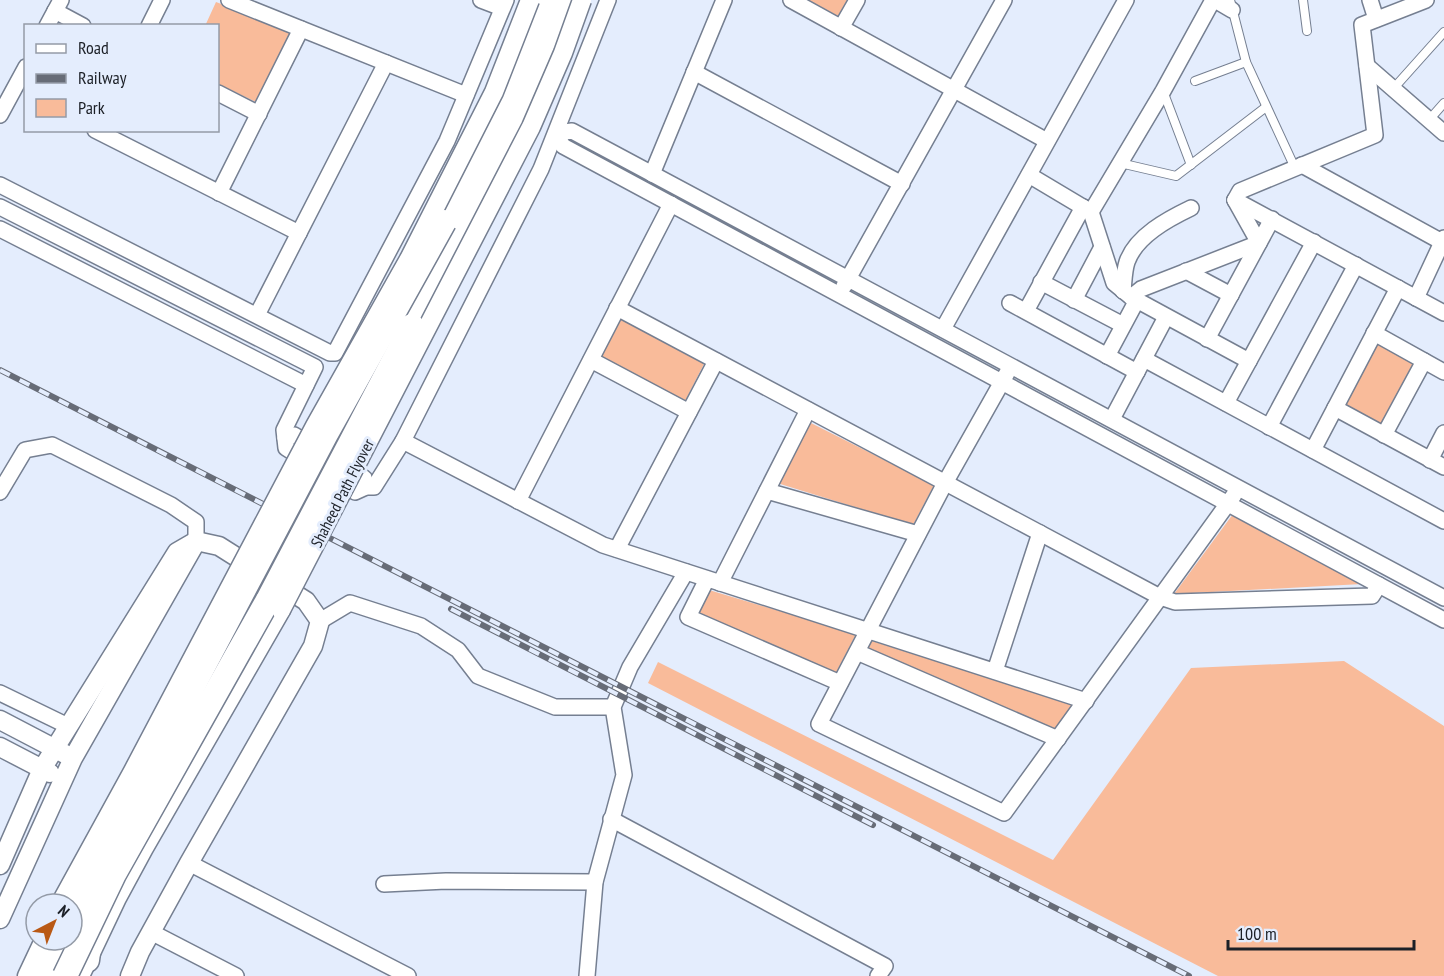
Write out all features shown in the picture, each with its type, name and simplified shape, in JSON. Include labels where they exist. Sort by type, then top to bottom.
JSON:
[{"type":"highway","name":"Shaheed Path Flyover","points":[[84,892],[504,96],[543,0]]},
{"type":"highway","name":"Shaheed Path Flyover","points":[[84,901],[114,874],[268,600],[474,211],[533,78],[563,0]]},
{"type":"highway","points":[[412,326],[451,284]]},
{"type":"highway","points":[[105,851],[109,816]]},
{"type":"highway","points":[[43,976],[54,952]]},
{"type":"highway","name":"Shaheed Path Flyover","points":[[65,976],[69,952]]},
{"type":"highway","points":[[82,952],[84,968]]},
{"type":"street","points":[[150,24],[162,0]]},
{"type":"street","points":[[229,0],[466,95]]},
{"type":"street","points":[[0,185],[330,353],[337,351],[447,141],[504,4],[481,0]]},
{"type":"street","name":"Shaheed Path Flyover","points":[[82,892],[109,816],[315,426],[409,259],[442,211],[494,92],[530,0]]},
{"type":"street","name":"Shaheed Path Flyover","points":[[84,968],[144,848],[281,610],[451,284],[531,127],[563,53],[582,0]]},
{"type":"street","points":[[0,207],[315,367],[284,430],[286,448],[355,492],[366,487],[374,487],[403,441],[541,169],[608,0]]},
{"type":"street","points":[[652,174],[724,0]]},
{"type":"street","points":[[791,0],[1047,141]]},
{"type":"street","points":[[841,28],[857,0]]},
{"type":"street","points":[[840,294],[1004,0]]},
{"type":"street","points":[[943,329],[1126,0]]},
{"type":"street","points":[[1026,311],[1041,282],[1087,209],[1120,163],[1214,0],[1231,5]]},
{"type":"street","points":[[1370,0],[1376,19]]},
{"type":"street","points":[[1235,200],[1240,191],[1375,135],[1362,25],[1426,0]]},
{"type":"street","points":[[48,24],[58,6],[80,24]]},
{"type":"street","points":[[219,193],[301,29]]},
{"type":"street","points":[[257,315],[386,63]]},
{"type":"street","points":[[1367,66],[1444,133]]},
{"type":"street","points":[[694,72],[902,184]]},
{"type":"street","points":[[0,115],[20,93],[24,76]]},
{"type":"street","points":[[219,94],[259,114]]},
{"type":"street","points":[[556,133],[572,131],[1444,598]]},
{"type":"street","points":[[99,132],[299,233]]},
{"type":"street","points":[[556,133],[563,146],[1444,620]]},
{"type":"street","points":[[1299,166],[1443,240],[1416,298]]},
{"type":"street","points":[[1029,175],[1087,209],[1114,284],[1166,317],[1249,361]]},
{"type":"street","points":[[1235,200],[1444,313]]},
{"type":"street","points":[[1235,200],[1258,243]]},
{"type":"street","points":[[518,501],[671,204]]},
{"type":"street","points":[[1107,356],[1123,325],[1130,296],[1126,263],[1138,243],[1178,214],[1191,208]]},
{"type":"street","points":[[1207,339],[1272,219]]},
{"type":"street","points":[[0,230],[306,385]]},
{"type":"street","points":[[1226,404],[1314,242]]},
{"type":"street","points":[[1130,296],[1141,289],[1258,243]]},
{"type":"street","points":[[1074,300],[1102,247]]},
{"type":"street","points":[[1269,427],[1356,265]]},
{"type":"street","points":[[1186,272],[1230,295]]},
{"type":"street","points":[[1041,282],[1123,325]]},
{"type":"street","points":[[1313,450],[1398,288]]},
{"type":"street","points":[[1010,303],[1107,356],[1140,365],[1226,404],[1444,521]]},
{"type":"street","points":[[617,308],[1160,597],[1175,602],[1372,596],[1379,585]]},
{"type":"street","points":[[1112,419],[1166,317]]},
{"type":"street","points":[[1374,333],[1444,372]]},
{"type":"street","points":[[591,360],[689,412]]},
{"type":"street","points":[[617,549],[716,361]]},
{"type":"street","points":[[1384,435],[1424,361]]},
{"type":"street","points":[[1011,365],[945,483],[819,724],[1004,813],[1239,488]]},
{"type":"street","points":[[1335,408],[1444,467]]},
{"type":"street","points":[[808,410],[767,491],[713,581],[688,617],[840,683]]},
{"type":"street","points":[[1430,460],[1444,434]]},
{"type":"street","points":[[403,441],[603,545],[1086,700]]},
{"type":"street","points":[[0,492],[5,472],[26,450],[52,445],[171,505],[196,522],[196,540],[188,559],[73,758],[0,919]]},
{"type":"street","points":[[767,491],[918,534]]},
{"type":"street","points":[[995,671],[1040,533]]},
{"type":"street","points":[[0,865],[42,769],[177,552],[196,540],[219,546],[306,601],[320,621]]},
{"type":"street","points":[[587,976],[595,882],[624,775],[613,707],[630,667],[686,572]]},
{"type":"street","points":[[130,976],[189,863],[313,646],[320,621],[350,603],[421,626],[458,650],[478,676],[555,707],[613,707]]},
{"type":"street","points":[[857,651],[1058,739]]},
{"type":"street","points":[[0,693],[68,726]]},
{"type":"street","points":[[0,720],[73,758]]},
{"type":"street","points":[[0,747],[63,780]]},
{"type":"street","points":[[611,819],[885,966],[878,976]]},
{"type":"street","points":[[189,863],[408,976]]},
{"type":"street","points":[[384,884],[446,881],[595,882]]},
{"type":"street","points":[[151,932],[236,976]]},
{"type":"street","points":[[27,976],[38,952]]},
{"type":"lane","points":[[1303,0],[1307,31]]},
{"type":"lane","points":[[1231,5],[1246,62],[1266,107],[1299,166]]},
{"type":"lane","points":[[1394,89],[1444,32]]},
{"type":"lane","points":[[1195,81],[1246,62]]},
{"type":"lane","points":[[1163,91],[1191,165]]},
{"type":"lane","points":[[1429,120],[1444,103]]},
{"type":"lane","points":[[1120,163],[1176,176],[1266,107]]},
{"type":"green space","points":[[808,0],[847,0],[838,16]]},
{"type":"green space","points":[[216,2],[293,31],[258,103],[219,84],[219,24],[206,24]]},
{"type":"green space","points":[[621,317],[705,362],[684,403],[599,358]]},
{"type":"green space","points":[[1379,340],[1420,362],[1384,428],[1343,406]]},
{"type":"green space","points":[[809,422],[934,485],[913,525],[777,483]]},
{"type":"green space","points":[[1233,514],[1362,584],[1174,594]]},
{"type":"green space","points":[[709,590],[856,634],[836,673],[696,614]]},
{"type":"green space","points":[[869,640],[1074,705],[1057,731],[865,648]]},
{"type":"green space","points":[[1344,661],[1444,726],[1444,976],[1218,976],[648,683],[658,662],[1053,860],[1191,668]]},
{"type":"railway","points":[[0,370],[1189,976]]},
{"type":"railway","points":[[451,609],[873,825]]}]
